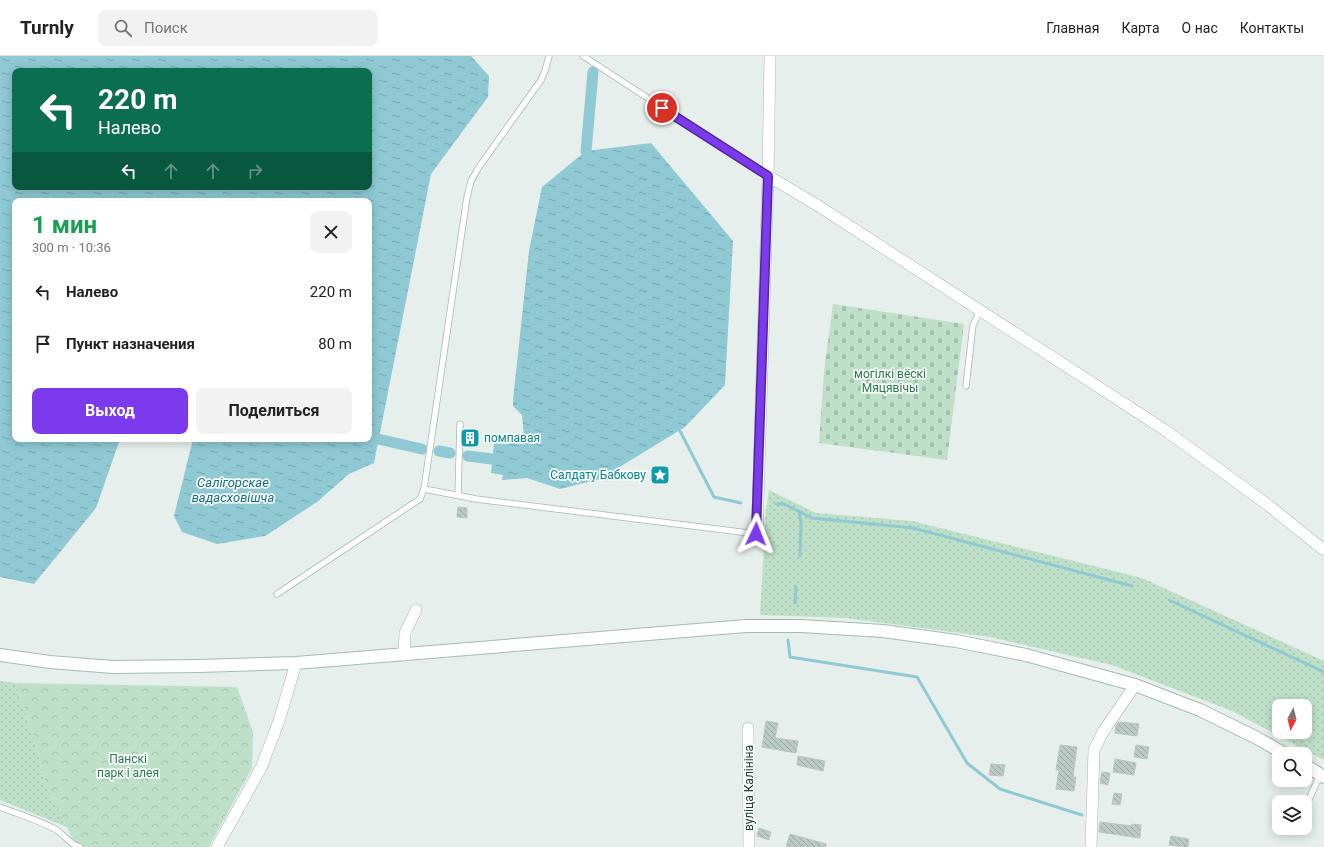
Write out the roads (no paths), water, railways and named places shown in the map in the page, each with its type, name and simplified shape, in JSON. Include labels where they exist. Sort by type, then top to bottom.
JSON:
[{"type":"main road","points":[[0,655],[50,662],[113,667],[199,666],[296,663],[746,626],[801,626],[883,631],[956,642],[1026,655],[1135,685],[1200,710],[1273,747]]},
{"type":"main road","points":[[1312,770],[1322,776]]},
{"type":"street","points":[[756,534],[768,176],[770,56]]},
{"type":"street","points":[[768,176],[817,205],[1165,430],[1268,505],[1324,550]]},
{"type":"street","points":[[404,655],[405,633],[416,610]]},
{"type":"street","points":[[217,847],[261,768],[278,721],[296,663]]},
{"type":"street","points":[[1091,847],[1094,750],[1103,732],[1135,685]]},
{"type":"street","name":"вуліца Калініна","points":[[748,728],[749,847]]},
{"type":"lane","points":[[277,594],[420,499],[424,489],[467,197],[471,181],[479,167],[541,80],[549,56]]},
{"type":"lane","points":[[582,56],[768,176]]},
{"type":"lane","points":[[966,386],[973,325],[980,311]]},
{"type":"lane","points":[[458,495],[460,424]]},
{"type":"lane","points":[[424,489],[476,499],[756,534]]},
{"type":"lane","points":[[1312,795],[1322,776]]},
{"type":"lane","points":[[0,807],[33,819],[56,830],[77,847]]},
{"type":"water","name":"Салігорскае вадасховішча","points":[[0,56],[471,56],[489,76],[488,97],[431,174],[374,463],[349,474],[317,502],[265,536],[217,544],[182,532],[174,516],[192,442],[372,442],[372,198],[12,198],[12,442],[119,442],[96,508],[34,584],[0,577]]},
{"type":"water","points":[[651,143],[733,241],[725,385],[685,427],[600,479],[560,489],[527,478],[502,480],[503,475],[491,473],[494,443],[506,444],[507,437],[518,443],[524,436],[522,415],[513,406],[513,400],[529,251],[542,187],[586,151]]},
{"type":"waterway","points":[[586,151],[593,72]]},
{"type":"waterway","points":[[680,431],[714,497],[741,503]]},
{"type":"waterway","points":[[372,438],[422,449]]},
{"type":"waterway","points":[[439,451],[450,453]]},
{"type":"waterway","points":[[468,456],[492,459]]},
{"type":"waterway","points":[[776,504],[784,504],[812,518],[913,528],[1132,586]]},
{"type":"waterway","points":[[799,512],[801,523],[800,556]]},
{"type":"waterway","points":[[795,603],[796,587]]},
{"type":"waterway","points":[[1169,600],[1324,672]]},
{"type":"waterway","points":[[788,640],[790,657],[917,677],[967,763],[1000,789],[1082,815]]},
{"type":"place","name":"помпавая","points":[[470,438]]},
{"type":"place","name":"Салдату Бабкову","points":[[660,475]]},
{"type":"park label","name":"могілкі вёскі Мяцявічы","points":[[890,381]]},
{"type":"park label","name":"Панскі парк і алея","points":[[128,766]]}]
